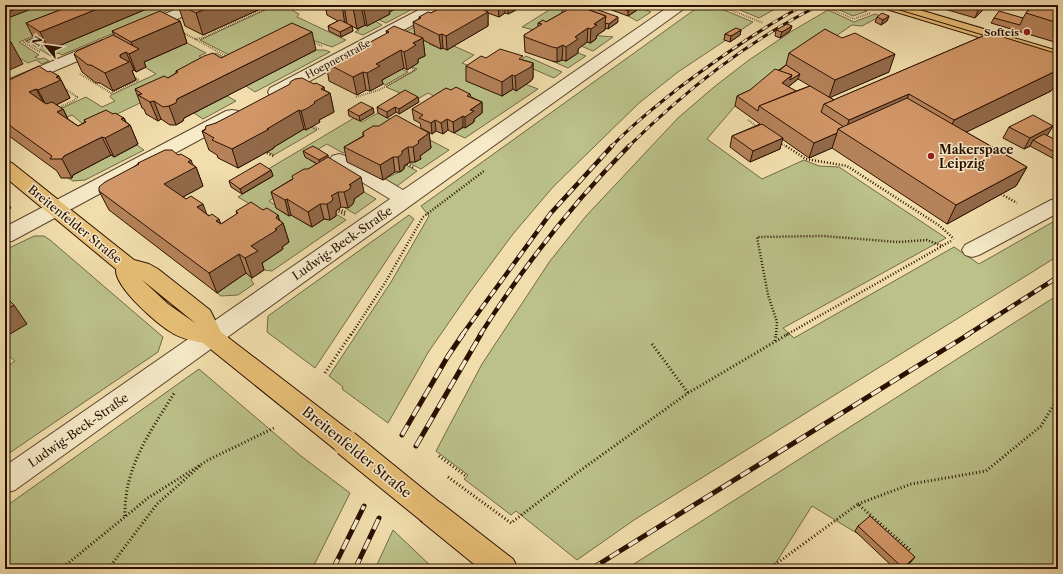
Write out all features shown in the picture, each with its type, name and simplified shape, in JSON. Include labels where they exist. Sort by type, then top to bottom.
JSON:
[{"type":"main road","points":[[888,5],[1058,56]]},
{"type":"main road","name":"Breitenfelder Straße","points":[[5,167],[127,266],[141,269],[150,274],[202,316],[208,327],[210,336],[503,569]]},
{"type":"street","points":[[133,32],[198,5]]},
{"type":"street","name":"Hoepnerstraße","points":[[5,236],[439,5]]},
{"type":"street","name":"Ludwig-Beck-Straße","points":[[5,481],[680,5]]},
{"type":"street","points":[[5,87],[119,38]]},
{"type":"street","points":[[339,160],[404,200]]},
{"type":"street","points":[[972,250],[1058,205]]},
{"type":"path","points":[[194,39],[202,38],[271,6],[269,5]]},
{"type":"path","points":[[719,5],[763,23]]},
{"type":"path","points":[[823,6],[854,19],[871,12]]},
{"type":"path","points":[[180,30],[234,60]]},
{"type":"path","points":[[36,36],[23,42],[41,53]]},
{"type":"path","points":[[309,40],[328,48]]},
{"type":"path","points":[[356,97],[383,88],[415,70],[410,67]]},
{"type":"path","points":[[75,71],[111,93],[139,80],[130,75]]},
{"type":"path","points":[[54,110],[75,100],[77,97],[60,86]]},
{"type":"path","points":[[379,86],[383,88]]},
{"type":"path","points":[[748,120],[760,129]]},
{"type":"path","points":[[312,126],[320,130]]},
{"type":"path","points":[[779,142],[806,159],[847,166],[940,226],[955,239],[972,250]]},
{"type":"path","points":[[266,153],[275,157]]},
{"type":"path","points":[[1001,194],[1018,204]]},
{"type":"path","points":[[325,373],[385,283],[423,217],[418,213]]},
{"type":"path","points":[[775,341],[777,322],[768,295],[757,237],[823,236],[898,242],[928,240],[942,246]]},
{"type":"path","points":[[448,477],[511,523],[574,475],[688,393],[775,341],[955,239]]},
{"type":"path","points":[[652,344],[688,393]]},
{"type":"path","points":[[125,516],[124,503],[126,487],[133,464],[149,434],[177,389]]},
{"type":"path","points":[[769,569],[858,504],[911,484],[986,471],[1041,426],[1058,398]]},
{"type":"path","points":[[62,569],[148,498],[208,460],[276,427]]},
{"type":"path","points":[[439,456],[467,477]]},
{"type":"path","points":[[105,569],[112,564],[157,504],[208,460]]},
{"type":"path","points":[[858,504],[910,550]]},
{"type":"green space","points":[[42,5],[110,5],[19,42],[39,55],[35,57],[39,59],[44,58],[49,61],[42,64],[36,60],[28,63],[8,51],[5,53],[5,19]]},
{"type":"green space","points":[[156,5],[180,5],[62,55],[59,53],[51,56],[26,41],[54,30],[35,41],[49,49]]},
{"type":"green space","points":[[276,5],[292,5],[293,11],[299,14],[297,17],[346,40],[332,47],[295,34],[241,61],[200,40]]},
{"type":"green space","points":[[403,5],[420,5],[386,23],[377,19]]},
{"type":"green space","points":[[557,5],[561,5],[567,10],[549,34],[522,27]]},
{"type":"green space","points":[[633,5],[651,12],[637,21],[628,16],[636,10]]},
{"type":"green space","points":[[701,5],[712,5],[753,22],[678,72],[639,103],[553,187],[513,234],[470,292],[429,351],[388,423],[342,389],[343,387],[329,376],[391,282],[429,216],[421,206]]},
{"type":"green space","points":[[728,5],[782,5],[759,18]]},
{"type":"green space","points":[[839,5],[854,5],[867,11],[853,16],[835,8]]},
{"type":"green space","points":[[828,10],[854,22],[875,14],[881,16],[862,26],[852,25],[785,71],[747,100],[735,106],[707,139],[762,179],[804,160],[819,166],[839,167],[946,238],[783,328],[794,338],[954,247],[979,264],[1058,219],[1058,256],[634,520],[577,560],[516,511],[511,515],[464,479],[468,475],[436,451],[482,364],[550,261],[586,216],[678,118],[714,87],[749,60],[792,31]]},
{"type":"green space","points":[[375,21],[382,25],[363,35],[355,32],[359,30],[357,29]]},
{"type":"green space","points":[[425,21],[429,44],[447,50],[454,46],[474,55],[462,63],[481,71],[467,81],[502,96],[525,84],[538,89],[465,138],[454,133],[474,122],[471,120],[482,113],[444,101],[428,93],[416,100],[386,87],[417,69],[412,67],[415,61],[424,56],[376,48]]},
{"type":"green space","points":[[597,35],[613,37],[593,51],[581,46],[587,42],[591,43],[596,39],[593,38]]},
{"type":"green space","points":[[187,43],[206,53],[199,56],[204,59],[216,53],[243,67],[215,67],[115,115],[130,125],[83,124],[72,115],[61,120],[51,113],[86,97],[102,107],[115,101],[110,97],[111,95],[156,74],[140,64]]},
{"type":"green space","points":[[316,50],[325,50],[330,52],[255,92],[246,86]]},
{"type":"green space","points":[[578,53],[586,56],[568,68],[552,61],[566,61]]},
{"type":"green space","points":[[526,56],[562,72],[554,78],[517,62]]},
{"type":"green space","points":[[401,69],[408,72],[385,85],[379,82]]},
{"type":"green space","points":[[227,96],[236,101],[203,119],[194,113]]},
{"type":"green space","points":[[378,113],[449,150],[421,169],[409,163],[420,159],[420,156],[389,125],[343,153],[327,144],[305,157],[320,166],[319,169],[269,201],[278,207],[276,208],[311,227],[324,219],[330,220],[336,214],[346,220],[272,271],[264,270],[258,266],[283,249],[281,248],[289,242],[258,209],[238,197],[273,176],[265,171],[354,118],[362,122]]},
{"type":"green space","points":[[311,127],[317,130],[274,155],[268,152],[274,148],[273,147],[304,129],[306,130]]},
{"type":"green space","points":[[137,145],[144,150],[85,180],[73,181],[68,178],[72,178],[73,175],[111,155],[114,157]]},
{"type":"green space","points":[[406,165],[417,171],[397,186],[385,179],[400,172]]},
{"type":"green space","points":[[364,192],[376,199],[355,214],[345,208],[353,204],[353,200]]},
{"type":"green space","points":[[409,215],[414,219],[315,368],[267,332],[268,316]]},
{"type":"green space","points":[[34,236],[44,236],[50,240],[163,337],[158,352],[5,456],[5,368],[15,361],[5,353],[5,337],[27,323],[5,303],[5,250]]},
{"type":"green space","points":[[246,273],[252,278],[251,280],[254,284],[238,295],[221,296],[217,293]]},
{"type":"green space","points":[[1058,295],[1058,569],[916,569],[812,506],[772,569],[626,569]]},
{"type":"green space","points":[[199,369],[301,456],[350,493],[312,569],[5,569],[5,507]]},
{"type":"green space","points":[[393,530],[434,569],[375,569]]},
{"type":"building","points":[[5,5],[26,5],[5,13]]},
{"type":"building","points":[[73,5],[107,5],[40,32],[26,23]]},
{"type":"building","points":[[180,5],[214,5],[196,13]]},
{"type":"building","points":[[443,5],[475,5],[486,9],[484,10],[488,12],[446,36],[442,34],[439,35],[413,22],[421,18],[419,17],[428,12],[431,13]]},
{"type":"building","points":[[564,5],[575,7],[578,6],[606,16],[594,24],[597,25],[591,29],[588,28],[575,37],[578,39],[566,47],[563,45],[557,48],[552,47],[525,37],[524,35],[542,24],[538,23],[543,20],[546,22],[567,10],[562,7]]},
{"type":"building","points":[[581,5],[618,17],[609,24],[605,23],[606,16],[579,6]]},
{"type":"building","points":[[612,5],[637,5],[628,11]]},
{"type":"building","points":[[969,5],[982,5],[979,8]]},
{"type":"building","points":[[1033,5],[1058,5],[1058,23],[1026,13]]},
{"type":"building","points":[[160,11],[180,21],[131,42],[112,31]]},
{"type":"building","points":[[999,11],[1023,18],[1020,25],[994,18]]},
{"type":"building","points":[[882,13],[889,16],[883,20],[877,17]]},
{"type":"building","points":[[340,20],[352,26],[340,32],[328,26]]},
{"type":"building","points":[[292,23],[312,32],[177,99],[176,103],[169,106],[163,107],[154,101],[150,102],[138,95],[142,94],[135,89],[164,76],[168,78],[178,72],[176,71],[204,56],[213,53],[221,58]]},
{"type":"building","points":[[787,24],[792,26],[782,32],[776,30]]},
{"type":"building","points":[[394,26],[423,38],[413,43],[416,45],[408,50],[404,52],[401,50],[376,64],[380,66],[367,73],[363,72],[353,77],[326,63],[334,59],[337,60],[389,32],[386,31]]},
{"type":"building","points":[[736,28],[741,30],[731,36],[725,34]]},
{"type":"building","points":[[825,29],[842,38],[855,33],[895,54],[835,80],[789,53]]},
{"type":"building","points":[[990,33],[1058,54],[1058,70],[954,120],[909,94],[849,120],[824,104]]},
{"type":"building","points":[[113,35],[139,49],[129,54],[126,52],[120,55],[120,57],[129,62],[105,73],[91,65],[88,65],[74,54],[77,51]]},
{"type":"building","points":[[5,38],[11,42],[5,45]]},
{"type":"building","points":[[500,49],[523,56],[519,59],[533,63],[531,67],[515,76],[512,75],[502,82],[466,66],[481,56],[486,58]]},
{"type":"building","points":[[786,65],[800,74],[790,80],[792,75],[779,71]]},
{"type":"building","points":[[39,66],[48,72],[50,71],[59,76],[56,77],[61,80],[38,90],[36,89],[29,92],[46,104],[52,102],[63,109],[57,112],[78,126],[86,122],[84,120],[106,110],[124,118],[121,119],[130,125],[64,156],[62,159],[50,159],[52,156],[5,122],[5,82]]},
{"type":"building","points":[[775,69],[792,75],[782,83],[796,91],[759,106],[758,111],[737,96],[750,90]]},
{"type":"building","points":[[302,78],[324,87],[321,89],[330,93],[314,102],[315,103],[308,108],[301,111],[299,110],[267,129],[269,129],[232,149],[212,140],[214,138],[202,131],[205,130],[206,126],[216,123],[290,84],[290,82],[295,79]]},
{"type":"building","points":[[810,86],[834,100],[824,104],[821,112],[844,127],[838,129],[837,133],[814,143],[759,106]]},
{"type":"building","points":[[456,87],[470,94],[467,96],[482,102],[470,110],[474,111],[465,117],[463,116],[453,122],[447,119],[441,123],[435,120],[431,123],[419,118],[423,115],[412,109],[446,88],[451,90]]},
{"type":"building","points":[[405,90],[418,97],[399,109],[395,107],[387,112],[377,107]]},
{"type":"building","points":[[907,98],[1027,167],[956,205],[838,129]]},
{"type":"building","points":[[361,102],[373,108],[359,116],[348,110]]},
{"type":"building","points":[[396,115],[429,133],[418,141],[419,143],[413,147],[408,147],[402,151],[402,154],[398,157],[393,157],[380,165],[344,147],[364,136],[363,132],[373,126],[379,126]]},
{"type":"building","points":[[1033,115],[1053,126],[1030,138],[1009,127]]},
{"type":"building","points":[[762,124],[783,138],[753,151],[732,136]]},
{"type":"building","points":[[1044,134],[1058,141],[1058,154],[1033,140]]},
{"type":"building","points":[[313,146],[328,155],[319,160],[303,151]]},
{"type":"building","points":[[165,150],[172,150],[178,155],[181,154],[191,160],[188,162],[196,167],[164,184],[186,199],[191,196],[203,204],[197,207],[209,216],[212,214],[219,219],[216,221],[221,224],[238,213],[236,211],[251,202],[263,210],[267,208],[278,215],[276,218],[283,223],[275,229],[277,230],[251,246],[258,251],[245,258],[239,254],[209,273],[99,191],[99,187],[105,182],[139,164],[138,163]]},
{"type":"building","points":[[328,157],[361,177],[349,185],[351,185],[350,189],[344,192],[338,192],[331,196],[333,198],[332,201],[327,204],[320,204],[308,212],[287,199],[285,200],[271,192],[293,179],[292,176],[304,169],[308,169]]},
{"type":"building","points":[[260,163],[271,170],[240,189],[229,181]]},
{"type":"building","points":[[5,296],[14,305],[5,310]]},
{"type":"building","points":[[870,516],[915,557],[903,568],[858,526]]},
{"type":"tram line","points":[[883,5],[996,39]]},
{"type":"railway","points":[[612,146],[644,116],[680,87],[725,54],[804,5]]},
{"type":"railway","points":[[629,147],[672,106],[718,68],[767,34],[820,5]]},
{"type":"railway","points":[[462,335],[550,214],[612,146]]},
{"type":"railway","points":[[480,335],[531,260],[588,190],[629,147]]},
{"type":"railway","points":[[967,335],[1058,277]]},
{"type":"railway","points":[[402,435],[448,356],[463,334]]},
{"type":"railway","points":[[416,446],[481,334]]},
{"type":"railway","points":[[591,569],[969,334]]},
{"type":"railway","points":[[333,569],[364,506]]},
{"type":"railway","points":[[355,569],[379,518]]},
{"type":"place","name":"Softeis","points":[[1027,32]]},
{"type":"place","name":"Makerspace Leipzig","points":[[931,156]]}]
